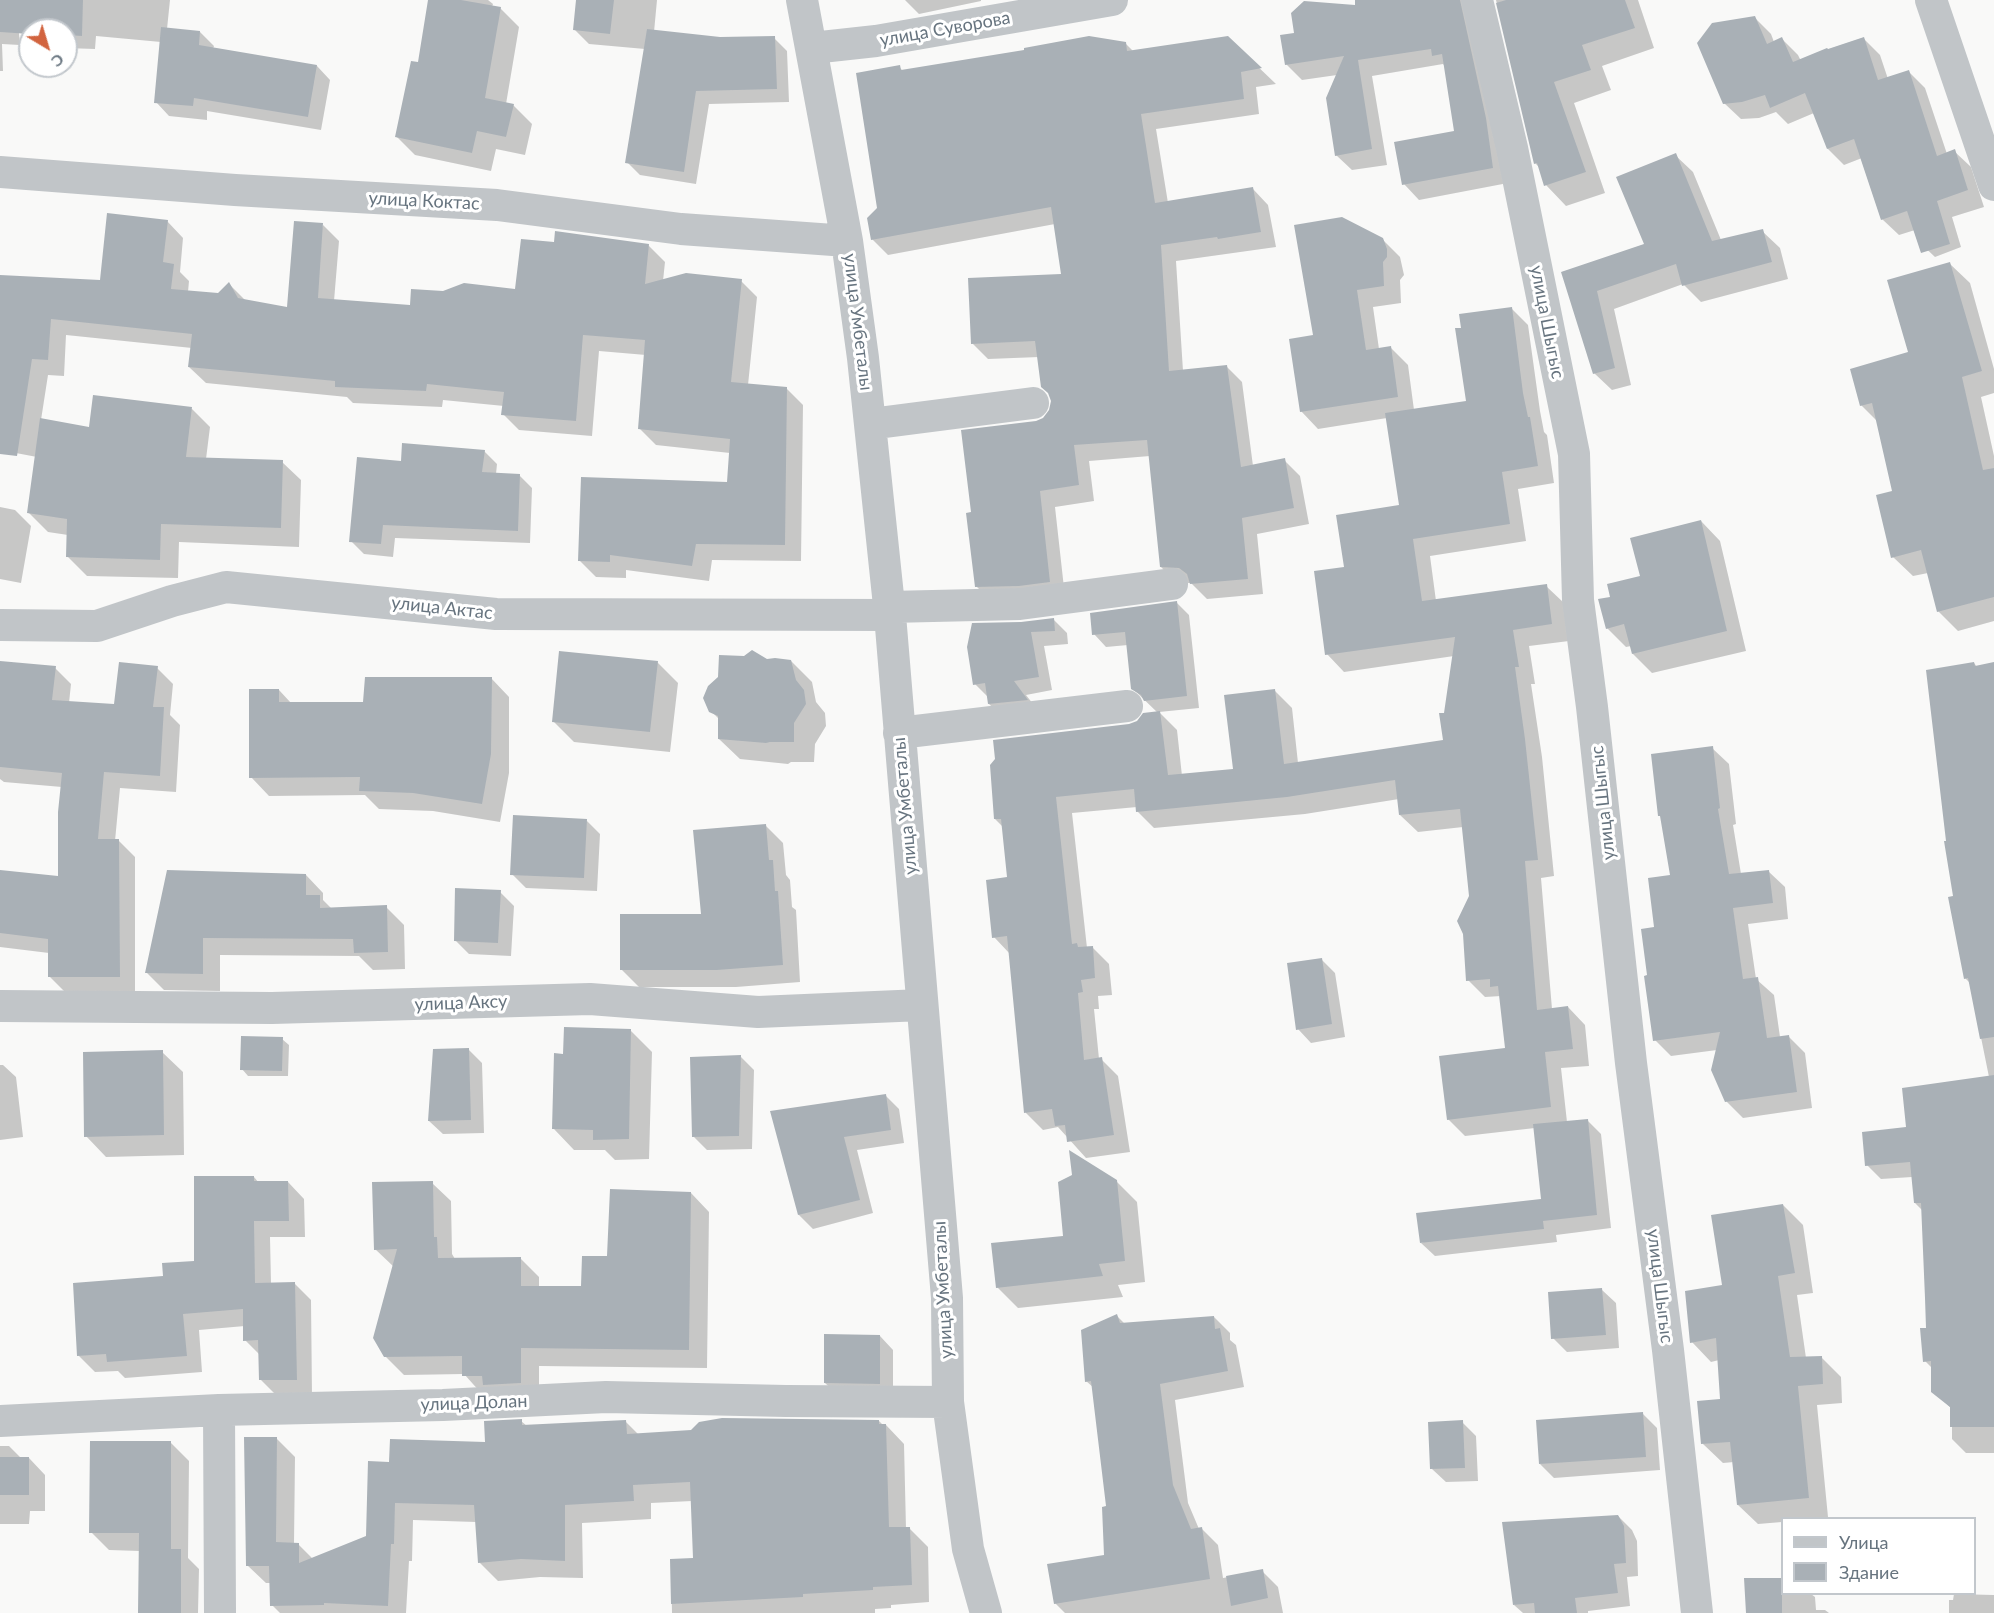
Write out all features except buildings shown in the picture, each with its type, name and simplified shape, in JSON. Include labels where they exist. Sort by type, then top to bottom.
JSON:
[{"type":"street","name":"улица Умбеталы","points":[[802,0],[847,241],[870,424],[889,611],[946,1298],[948,1402],[968,1549],[986,1613]]},
{"type":"street","name":"улица Суворова","points":[[812,48],[876,41],[1112,0]]},
{"type":"street","name":"улица Шыгыс","points":[[1477,0],[1512,148],[1574,454],[1578,600],[1594,719],[1631,1063],[1670,1361],[1697,1613]]},
{"type":"street","points":[[1932,0],[1994,185]]},
{"type":"street","name":"улица Коктас","points":[[0,172],[223,189],[497,205],[681,229],[847,241]]},
{"type":"street","points":[[870,424],[1033,403]]},
{"type":"street","name":"улица Актас","points":[[0,625],[98,626],[172,601],[226,587],[496,614],[889,611],[1020,604],[1172,584]]},
{"type":"street","points":[[899,732],[1127,706]]},
{"type":"street","name":"улица Аксу","points":[[0,1006],[272,1008],[590,999],[758,1012],[922,1005]]},
{"type":"street","name":"улица Долан","points":[[0,1421],[219,1410],[443,1405],[606,1397],[948,1402]]},
{"type":"street","points":[[219,1410],[220,1613]]}]
